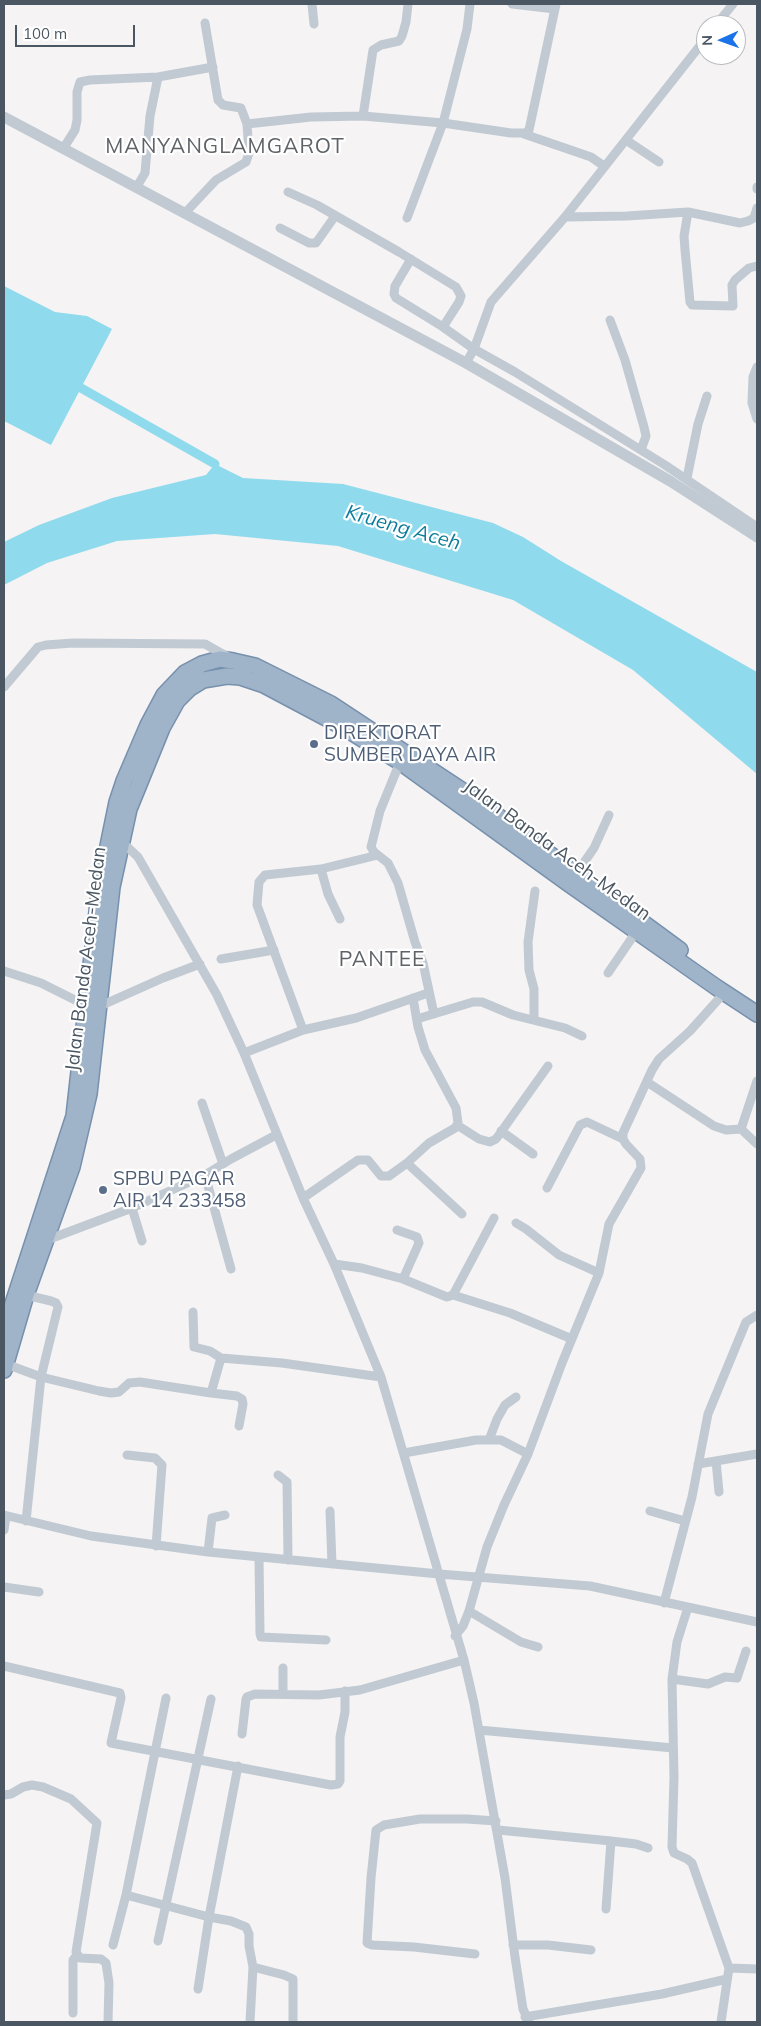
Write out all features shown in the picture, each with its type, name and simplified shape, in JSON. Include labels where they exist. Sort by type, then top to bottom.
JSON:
[{"type":"highway","name":"Jalan Banda Aceh-Medan","points":[[4,1331],[47,1240],[72,1166],[89,1094],[100,885],[117,802],[148,725],[164,695],[185,673],[202,664],[220,660],[233,660],[255,666],[331,704],[472,797],[636,932],[757,1014]]},
{"type":"highway","name":"Jalan Banda Aceh-Medan","points":[[5,1367],[21,1294],[74,1116],[112,887],[129,809],[162,728],[177,701],[190,688],[203,680],[227,676],[240,677],[264,685],[343,727],[400,762],[757,1003]]},
{"type":"street","points":[[312,4],[314,24]]},
{"type":"street","points":[[363,116],[373,50],[381,45],[399,41],[406,22],[408,4]]},
{"type":"street","points":[[407,218],[443,123],[467,29],[470,4]]},
{"type":"street","points":[[512,4],[556,7],[528,130],[524,134]]},
{"type":"street","points":[[724,15],[733,4]]},
{"type":"street","points":[[185,213],[216,180],[246,162],[249,153],[247,124],[241,108],[223,105],[218,100],[205,23]]},
{"type":"street","points":[[466,363],[474,349],[491,302],[565,216],[696,51]]},
{"type":"street","points":[[63,149],[74,130],[77,120],[77,92],[80,82],[158,77],[213,67]]},
{"type":"street","points":[[136,188],[145,173],[150,116],[158,77]]},
{"type":"street","points":[[247,124],[311,117],[363,116],[443,123],[524,134],[591,158],[604,166]]},
{"type":"street","points":[[4,117],[466,363],[670,481],[757,537]]},
{"type":"street","points":[[626,140],[659,162]]},
{"type":"street","points":[[288,192],[411,259],[460,291],[459,302],[443,326]]},
{"type":"street","points":[[565,216],[628,216],[688,212],[740,222],[754,218],[757,208]]},
{"type":"street","points":[[688,212],[684,243],[690,302],[692,305],[733,306],[732,285],[749,268],[757,266]]},
{"type":"street","points":[[280,228],[309,244],[316,243],[335,216]]},
{"type":"street","points":[[411,259],[395,286],[394,294],[396,298],[443,326],[474,349],[515,372],[687,478],[757,527]]},
{"type":"street","points":[[610,320],[625,360],[644,427],[646,436],[640,450]]},
{"type":"street","points":[[757,367],[754,377],[752,403],[757,419]]},
{"type":"street","points":[[687,478],[698,424],[707,396]]},
{"type":"street","points":[[4,688],[38,647],[46,645],[73,642],[206,644],[233,660]]},
{"type":"street","points":[[400,762],[380,811],[372,847],[378,856],[388,863],[398,883],[414,942],[423,963],[434,1014]]},
{"type":"street","points":[[573,879],[594,848],[609,815]]},
{"type":"street","points":[[122,842],[138,857],[200,964],[244,1053],[276,1135],[334,1264],[381,1377],[464,1660],[497,1826],[513,1945],[527,2020],[662,1994],[727,1979]]},
{"type":"street","points":[[303,1030],[257,906],[259,882],[265,875],[321,869],[378,856]]},
{"type":"street","points":[[321,869],[328,894],[340,920]]},
{"type":"street","points":[[534,1020],[534,989],[529,970],[528,942],[535,891]]},
{"type":"street","points":[[608,973],[636,932]]},
{"type":"street","points":[[222,960],[274,950]]},
{"type":"street","points":[[4,971],[41,983],[93,1007],[200,964]]},
{"type":"street","points":[[623,1139],[623,1132],[659,1059],[690,1031],[725,992]]},
{"type":"street","points":[[244,1053],[303,1030],[356,1018],[428,993]]},
{"type":"street","points":[[413,998],[416,1020],[425,1050],[456,1108],[459,1118],[458,1125]]},
{"type":"street","points":[[416,1020],[473,1002],[482,1002],[534,1020],[565,1028],[582,1036]]},
{"type":"street","points":[[458,1125],[479,1139],[490,1142],[496,1138],[548,1066]]},
{"type":"street","points":[[740,1129],[757,1081]]},
{"type":"street","points":[[647,1082],[714,1126],[726,1130],[740,1129],[757,1144]]},
{"type":"street","points":[[202,1103],[222,1164]]},
{"type":"street","points":[[456,1636],[463,1626],[469,1611],[480,1578],[487,1547],[528,1454],[599,1273],[610,1224],[641,1168],[640,1159],[623,1139],[587,1122],[580,1125],[547,1188]]},
{"type":"street","points":[[303,1198],[358,1160],[368,1160],[378,1173],[385,1177],[407,1163],[429,1143],[458,1125]]},
{"type":"street","points":[[502,1130],[533,1154]]},
{"type":"street","points":[[47,1240],[132,1208],[205,1175],[276,1135]]},
{"type":"street","points":[[407,1163],[462,1214]]},
{"type":"street","points":[[205,1175],[231,1269]]},
{"type":"street","points":[[132,1208],[142,1241]]},
{"type":"street","points":[[453,1295],[494,1218]]},
{"type":"street","points":[[516,1223],[559,1255],[599,1273]]},
{"type":"street","points":[[397,1230],[417,1237],[419,1243],[403,1279]]},
{"type":"street","points":[[334,1264],[362,1268],[403,1279],[447,1297],[453,1295],[510,1313],[572,1339]]},
{"type":"street","points":[[21,1294],[51,1301],[58,1307],[41,1377],[26,1521]]},
{"type":"street","points":[[193,1312],[194,1347],[210,1351],[220,1358],[282,1363],[381,1377]]},
{"type":"street","points":[[664,1603],[692,1497],[706,1423],[715,1396],[746,1322],[757,1315]]},
{"type":"street","points":[[211,1393],[220,1358]]},
{"type":"street","points":[[5,1367],[111,1393],[119,1392],[129,1383],[140,1382],[237,1396],[242,1399],[243,1404],[239,1426]]},
{"type":"street","points":[[490,1440],[496,1419],[505,1405],[516,1397]]},
{"type":"street","points":[[404,1453],[476,1440],[501,1440],[528,1454]]},
{"type":"street","points":[[698,1464],[757,1454]]},
{"type":"street","points":[[127,1455],[155,1458],[162,1465],[156,1546]]},
{"type":"street","points":[[716,1461],[719,1492]]},
{"type":"street","points":[[278,1475],[287,1482],[288,1560]]},
{"type":"street","points":[[330,1511],[332,1564]]},
{"type":"street","points":[[650,1511],[685,1521]]},
{"type":"street","points":[[208,1552],[212,1518],[225,1515]]},
{"type":"street","points":[[4,1530],[5,1516],[90,1536],[156,1546],[480,1578],[590,1586],[757,1622]]},
{"type":"street","points":[[259,1557],[261,1637],[326,1640]]},
{"type":"street","points":[[4,1587],[39,1592]]},
{"type":"street","points":[[688,1607],[677,1642],[672,1679],[674,1777],[672,1846],[674,1853],[692,1863],[729,1968],[721,2022]]},
{"type":"street","points":[[469,1611],[521,1642],[538,1646]]},
{"type":"street","points":[[672,1679],[708,1684],[725,1677],[737,1678],[746,1651]]},
{"type":"street","points":[[242,1734],[247,1697],[255,1694],[320,1695],[345,1691],[378,1685],[464,1660]]},
{"type":"street","points":[[4,1666],[117,1691],[122,1698],[111,1743],[331,1785],[338,1784],[340,1781],[340,1737],[345,1712],[345,1691]]},
{"type":"street","points":[[283,1668],[283,1694]]},
{"type":"street","points":[[113,1945],[126,1896],[166,1698]]},
{"type":"street","points":[[158,1941],[211,1699]]},
{"type":"street","points":[[479,1730],[673,1748]]},
{"type":"street","points":[[198,1989],[209,1917],[238,1766]]},
{"type":"street","points":[[4,1795],[11,1794],[23,1786],[43,1787],[71,1799],[97,1823],[76,1943],[77,1956],[73,1960],[73,2013]]},
{"type":"street","points":[[475,1954],[414,1946],[372,1945],[368,1943],[371,1878],[376,1830],[384,1825],[420,1819],[466,1819],[497,1826],[636,1844],[648,1848]]},
{"type":"street","points":[[606,1910],[611,1841]]},
{"type":"street","points":[[126,1896],[231,1921],[246,1927],[249,1934],[253,1967],[250,2022]]},
{"type":"street","points":[[513,1945],[548,1945],[591,1950]]},
{"type":"street","points":[[77,1956],[80,1958],[102,1959],[106,1963],[109,1983],[108,2022]]},
{"type":"street","points":[[253,1967],[293,1979],[293,2022]]},
{"type":"street","points":[[729,1968],[757,1969]]},
{"type":"water","points":[[4,286],[55,312],[87,316],[112,329],[51,445],[4,421]]},
{"type":"water","name":"Krueng Aceh","points":[[215,464],[243,478],[343,484],[493,523],[523,537],[561,561],[757,672],[757,774],[633,670],[513,600],[338,546],[215,534],[117,541],[47,563],[4,585],[4,542],[39,525],[112,498],[206,475]]},
{"type":"waterway","points":[[81,388],[215,464]]},
{"type":"place","name":"DIREKTORAT SUMBER DAYA AIR","points":[[314,744]]},
{"type":"place","name":"SPBU PAGAR AIR 14 233458","points":[[103,1190]]},
{"type":"district","name":"MANYANGLAMGAROT","points":[[225,147]]},
{"type":"district","name":"PANTEE","points":[[382,960]]}]
